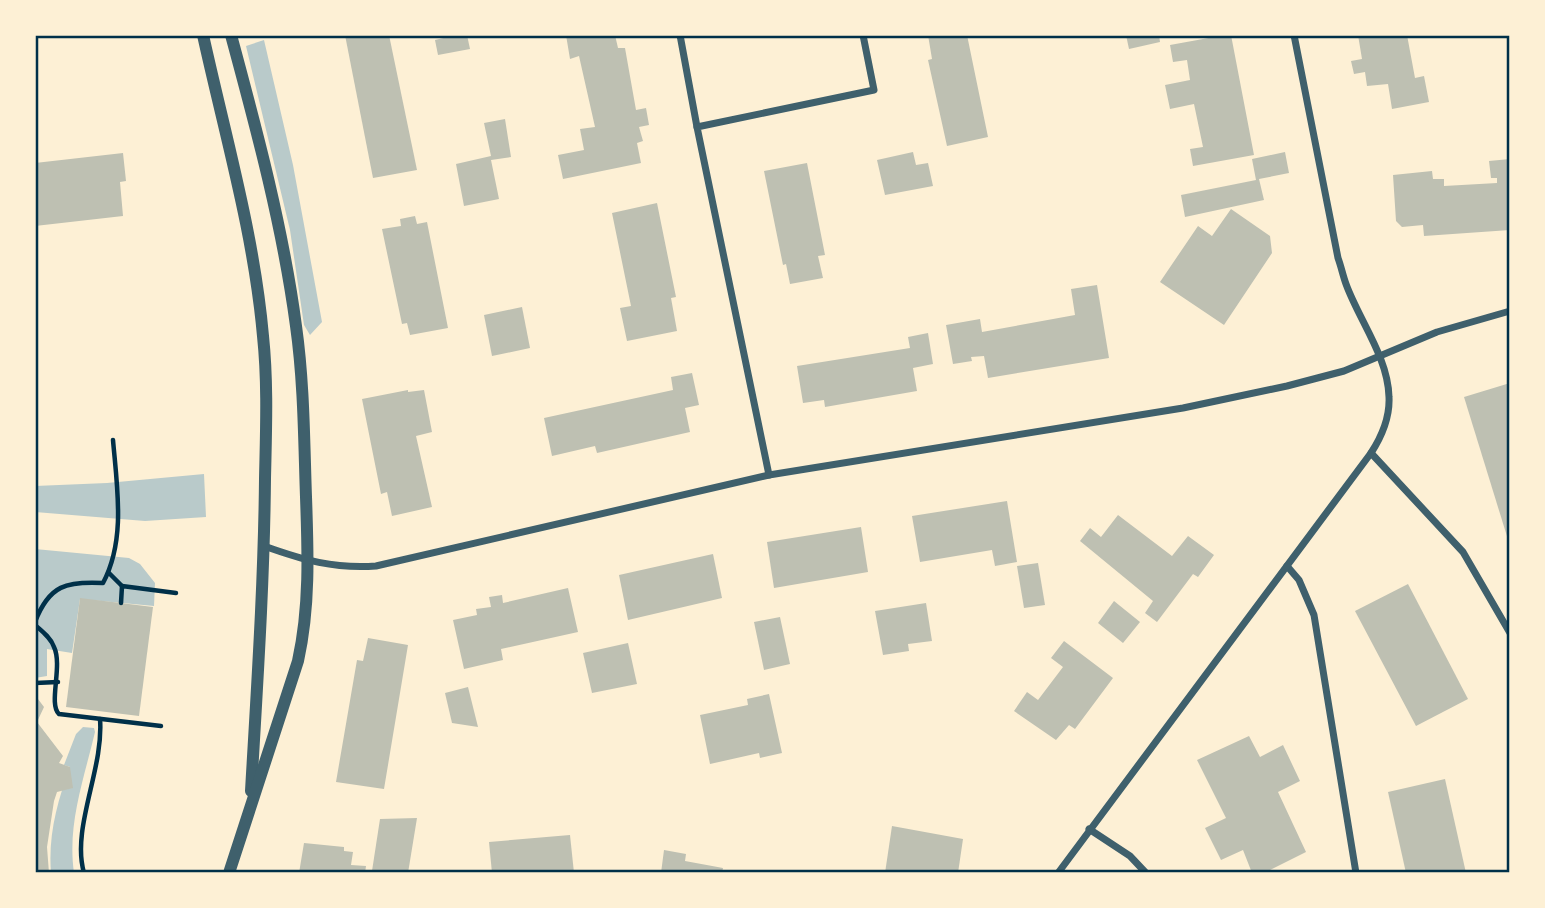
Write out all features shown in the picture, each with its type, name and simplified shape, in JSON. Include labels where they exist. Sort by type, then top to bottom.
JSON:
[{"type":"street","points":[[204,35],[242,202],[258,292],[267,406],[264,546],[250,806]]},
{"type":"street","points":[[229,873],[289,690],[305,631],[307,561],[305,454],[297,328],[278,222],[231,35]]},
{"type":"street","points":[[680,35],[769,475]]},
{"type":"street","points":[[697,127],[874,90],[863,35]]},
{"type":"street","points":[[1058,873],[1371,453],[1386,423],[1390,396],[1379,357],[1346,285],[1338,258],[1294,35]]},
{"type":"street","points":[[264,546],[307,561],[338,566],[376,566],[769,475],[1183,408],[1310,380],[1344,371],[1437,332],[1510,311]]},
{"type":"street","points":[[1371,453],[1463,552],[1510,634]]},
{"type":"street","points":[[1287,566],[1298,580],[1314,615],[1356,873]]},
{"type":"street","points":[[1089,830],[1130,856],[1146,873]]},
{"type":"path","points":[[113,440],[118,535],[108,573],[103,583],[70,583],[59,587],[44,603],[35,624],[54,646],[58,669],[54,704],[60,715],[161,726]]},
{"type":"path","points":[[108,573],[122,586],[176,593]]},
{"type":"path","points":[[121,603],[122,586]]},
{"type":"path","points":[[35,683],[58,682]]},
{"type":"path","points":[[84,873],[81,854],[83,821],[99,755],[100,719]]},
{"type":"shaded area","points":[[264,40],[293,165],[322,322],[310,335],[304,325],[290,230],[246,46]]},
{"type":"shaded area","points":[[204,474],[206,517],[145,521],[35,512],[35,486],[107,483]]},
{"type":"shaded area","points":[[35,549],[129,558],[140,564],[155,583],[154,606],[80,599],[72,653],[47,649],[47,676],[35,678]]},
{"type":"shaded area","points":[[83,727],[94,728],[95,732],[75,819],[72,855],[74,873],[51,873],[54,819],[70,767],[64,765],[76,734]]},
{"type":"building","points":[[345,35],[389,35],[417,170],[373,178]]},
{"type":"building","points":[[467,35],[470,49],[438,55],[435,40]]},
{"type":"building","points":[[566,35],[615,35],[618,48],[625,48],[636,110],[646,108],[649,125],[639,127],[643,141],[637,143],[641,163],[563,179],[558,155],[584,150],[580,129],[595,127],[579,56],[570,59]]},
{"type":"building","points":[[928,35],[967,35],[988,137],[947,146],[928,60],[932,59]]},
{"type":"building","points":[[1126,35],[1159,35],[1160,42],[1129,49]]},
{"type":"building","points":[[1231,35],[1254,155],[1193,166],[1190,149],[1203,147],[1194,104],[1170,109],[1165,85],[1190,80],[1187,60],[1173,62],[1170,45]]},
{"type":"building","points":[[1358,35],[1407,35],[1415,78],[1424,76],[1429,102],[1392,109],[1388,84],[1367,86],[1365,72],[1354,74],[1351,61],[1362,59]]},
{"type":"building","points":[[505,119],[511,157],[491,160],[499,199],[464,206],[456,164],[491,156],[484,123]]},
{"type":"building","points":[[913,152],[916,165],[928,163],[933,186],[885,195],[877,160]]},
{"type":"building","points":[[1285,152],[1289,173],[1259,179],[1264,200],[1185,217],[1181,195],[1256,180],[1252,159]]},
{"type":"building","points":[[123,153],[126,181],[120,182],[123,216],[35,226],[35,163]]},
{"type":"building","points":[[1510,159],[1510,230],[1424,236],[1423,225],[1402,227],[1396,221],[1393,175],[1432,171],[1433,179],[1444,179],[1444,186],[1497,183],[1497,178],[1491,178],[1489,161]]},
{"type":"building","points":[[807,163],[825,255],[818,256],[823,278],[790,284],[786,264],[783,265],[764,171]]},
{"type":"building","points":[[657,203],[676,297],[671,298],[677,331],[627,341],[620,308],[631,306],[612,213]]},
{"type":"building","points":[[1231,209],[1270,236],[1272,253],[1224,325],[1160,282],[1198,226],[1212,236]]},
{"type":"building","points":[[415,216],[417,224],[427,222],[448,328],[410,335],[407,323],[402,324],[382,229],[401,226],[400,219]]},
{"type":"building","points":[[1097,285],[1109,358],[988,378],[984,356],[971,357],[972,361],[953,364],[946,325],[980,319],[982,332],[1075,315],[1071,289]]},
{"type":"building","points":[[522,307],[530,348],[492,356],[484,315]]},
{"type":"building","points":[[928,333],[933,364],[913,368],[917,391],[825,407],[824,400],[803,403],[797,366],[910,348],[908,337]]},
{"type":"building","points":[[692,373],[699,405],[685,408],[690,432],[597,453],[595,446],[552,456],[544,418],[673,390],[671,377]]},
{"type":"building","points":[[1510,383],[1510,546],[1464,397]]},
{"type":"building","points":[[408,390],[424,390],[432,432],[416,436],[432,507],[392,516],[387,492],[381,494],[362,399]]},
{"type":"building","points":[[1007,501],[1017,562],[995,566],[992,550],[920,562],[912,516]]},
{"type":"building","points":[[1118,515],[1172,556],[1188,536],[1214,555],[1198,577],[1193,574],[1157,622],[1145,613],[1153,601],[1080,541],[1090,528],[1101,537]]},
{"type":"building","points":[[861,527],[868,572],[774,588],[767,542]]},
{"type":"building","points":[[713,554],[722,598],[628,620],[619,575]]},
{"type":"building","points":[[1038,563],[1045,605],[1024,608],[1017,566]]},
{"type":"building","points":[[1408,584],[1468,699],[1416,726],[1355,611]]},
{"type":"building","points":[[568,588],[578,632],[501,649],[503,660],[464,669],[453,620],[477,615],[476,609],[491,607],[489,597],[502,595],[503,603]]},
{"type":"building","points":[[80,598],[153,607],[139,716],[66,707]]},
{"type":"building","points":[[1114,601],[1140,622],[1123,643],[1098,623]]},
{"type":"building","points":[[926,603],[932,641],[908,644],[909,651],[883,655],[875,611]]},
{"type":"building","points":[[780,617],[790,664],[764,670],[754,622]]},
{"type":"building","points":[[368,638],[408,645],[384,789],[336,782],[357,660],[363,661]]},
{"type":"building","points":[[1064,641],[1113,678],[1075,729],[1069,725],[1056,740],[1014,711],[1027,692],[1038,700],[1063,667],[1051,658]]},
{"type":"building","points":[[628,643],[637,684],[592,693],[583,653]]},
{"type":"building","points":[[468,687],[478,727],[452,723],[445,693]]},
{"type":"building","points":[[769,694],[782,753],[760,758],[759,753],[710,764],[700,715],[748,705],[747,699]]},
{"type":"building","points":[[35,695],[44,707],[37,722],[63,756],[59,763],[70,767],[73,788],[57,792],[54,801],[47,847],[49,873],[35,873]]},
{"type":"building","points":[[1249,736],[1260,757],[1283,745],[1300,781],[1278,792],[1306,852],[1264,873],[1252,873],[1243,850],[1221,860],[1205,828],[1226,818],[1197,760]]},
{"type":"building","points":[[1445,779],[1466,873],[1406,873],[1388,792]]},
{"type":"building","points":[[417,818],[408,873],[372,871],[380,819]]},
{"type":"building","points":[[892,826],[963,839],[958,873],[885,873]]},
{"type":"building","points":[[570,835],[574,873],[492,873],[489,842]]},
{"type":"building","points":[[304,843],[344,847],[344,851],[353,852],[351,865],[366,866],[365,873],[299,873]]},
{"type":"building","points":[[664,850],[686,854],[685,861],[723,868],[722,873],[661,873]]}]
